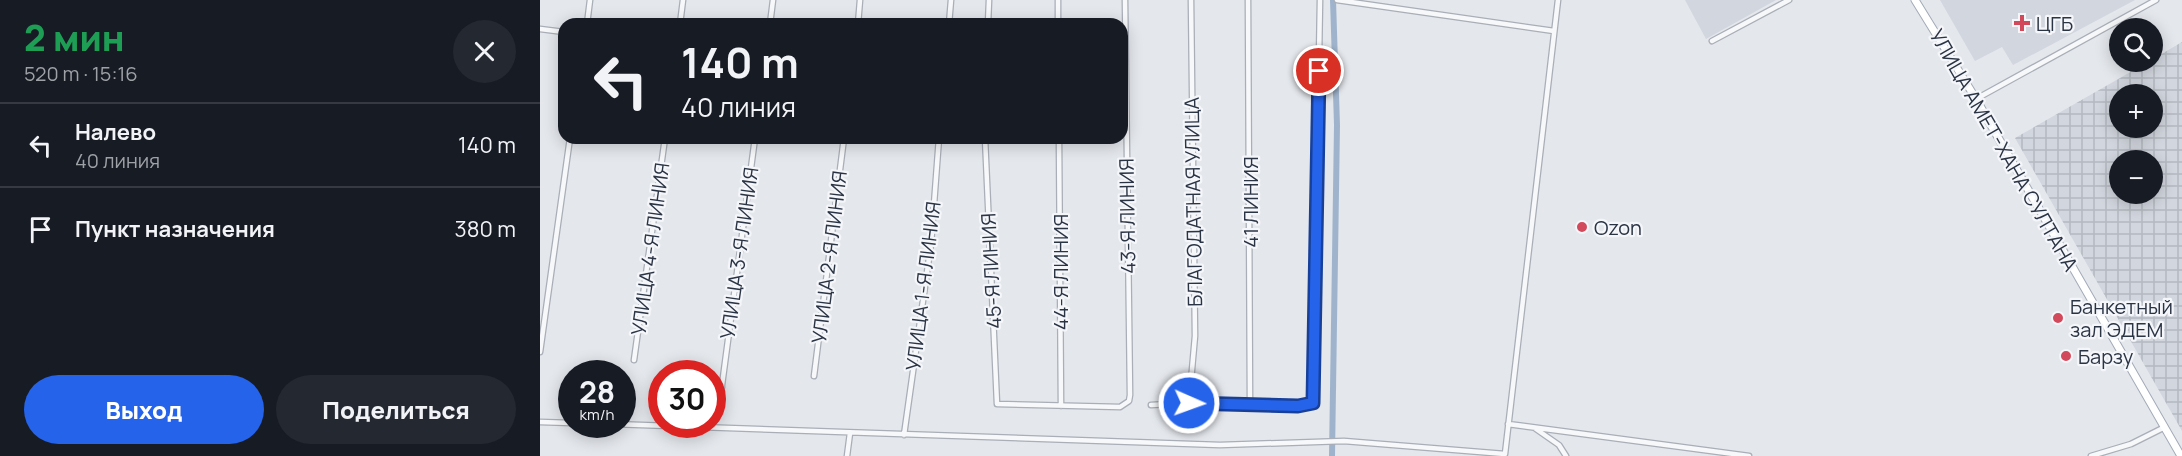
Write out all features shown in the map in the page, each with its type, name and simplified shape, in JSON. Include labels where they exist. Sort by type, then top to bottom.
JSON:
[{"type":"main road","name":"УЛИЦА АМЕТ-ХАНА СУЛТАНА","points":[[1915,0],[1976,99],[2181,456]]},
{"type":"street","points":[[588,18],[590,0]]},
{"type":"street","points":[[681,18],[683,0]]},
{"type":"street","points":[[771,18],[773,0]]},
{"type":"street","points":[[858,18],[860,0]]},
{"type":"street","points":[[950,18],[951,0]]},
{"type":"street","points":[[988,18],[989,0]]},
{"type":"street","points":[[1058,0],[1058,18]]},
{"type":"street","name":"43-Я ЛИНИЯ","points":[[1125,0],[1125,18]]},
{"type":"street","name":"БЛАГОДАТНАЯ УЛИЦА","points":[[1189,403],[1195,336],[1191,0]]},
{"type":"street","name":"41 ЛИНИЯ","points":[[1248,0],[1251,404]]},
{"type":"street","points":[[1151,405],[1189,403],[1309,405],[1313,403],[1320,0]]},
{"type":"street","points":[[1337,0],[1554,31]]},
{"type":"street","points":[[636,425],[1220,445],[1344,441],[1505,454],[1558,0]]},
{"type":"street","points":[[1712,41],[1789,0]]},
{"type":"street","points":[[1976,99],[2156,0]]},
{"type":"street","points":[[540,29],[558,31]]},
{"type":"street","points":[[540,352],[544,309],[569,144]]},
{"type":"street","name":"УЛИЦА 4-Я ЛИНИЯ","points":[[634,360],[664,144]]},
{"type":"street","name":"УЛИЦА 3-Я ЛИНИЯ","points":[[725,360],[754,144]]},
{"type":"street","name":"УЛИЦА 2-Я ЛИНИЯ","points":[[814,375],[843,144]]},
{"type":"street","name":"УЛИЦА 1-Я ЛИНИЯ","points":[[904,435],[931,244],[939,144]]},
{"type":"street","name":"45-Я ЛИНИЯ","points":[[985,144],[997,404],[1060,406]]},
{"type":"street","name":"44-Я ЛИНИЯ","points":[[1059,144],[1060,406]]},
{"type":"street","name":"43-Я ЛИНИЯ","points":[[1060,406],[1120,407],[1129,401],[1127,144]]},
{"type":"street","points":[[540,422],[558,423]]},
{"type":"street","points":[[1508,424],[1749,456]]},
{"type":"street","points":[[2091,456],[2131,444],[2165,427]]},
{"type":"street","points":[[1534,428],[1559,445],[1566,456]]},
{"type":"street","points":[[846,456],[850,433]]},
{"type":"shaded area","points":[[1685,0],[1776,0],[1706,39]]},
{"type":"shaded area","name":"ЦГБ","points":[[1940,0],[2135,0],[2013,65],[2002,47],[1975,61]]},
{"type":"shaded area","points":[[2182,42],[2182,431],[2015,138],[2109,84],[2109,138],[2163,138],[2163,84],[2110,84],[2130,72],[2163,72],[2163,53]]},
{"type":"waterway","points":[[1332,456],[1337,125],[1333,0]]},
{"type":"place","name":"ЦГБ","points":[[2022,23]]},
{"type":"place","name":"Ozon","points":[[1582,227]]},
{"type":"place","name":"Банкетный зал ЭДЕМ","points":[[2058,318]]},
{"type":"place","name":"Барзу","points":[[2066,356]]},
{"type":"route","points":[[1189,403],[1298,406],[1313,403],[1319,71]]}]
